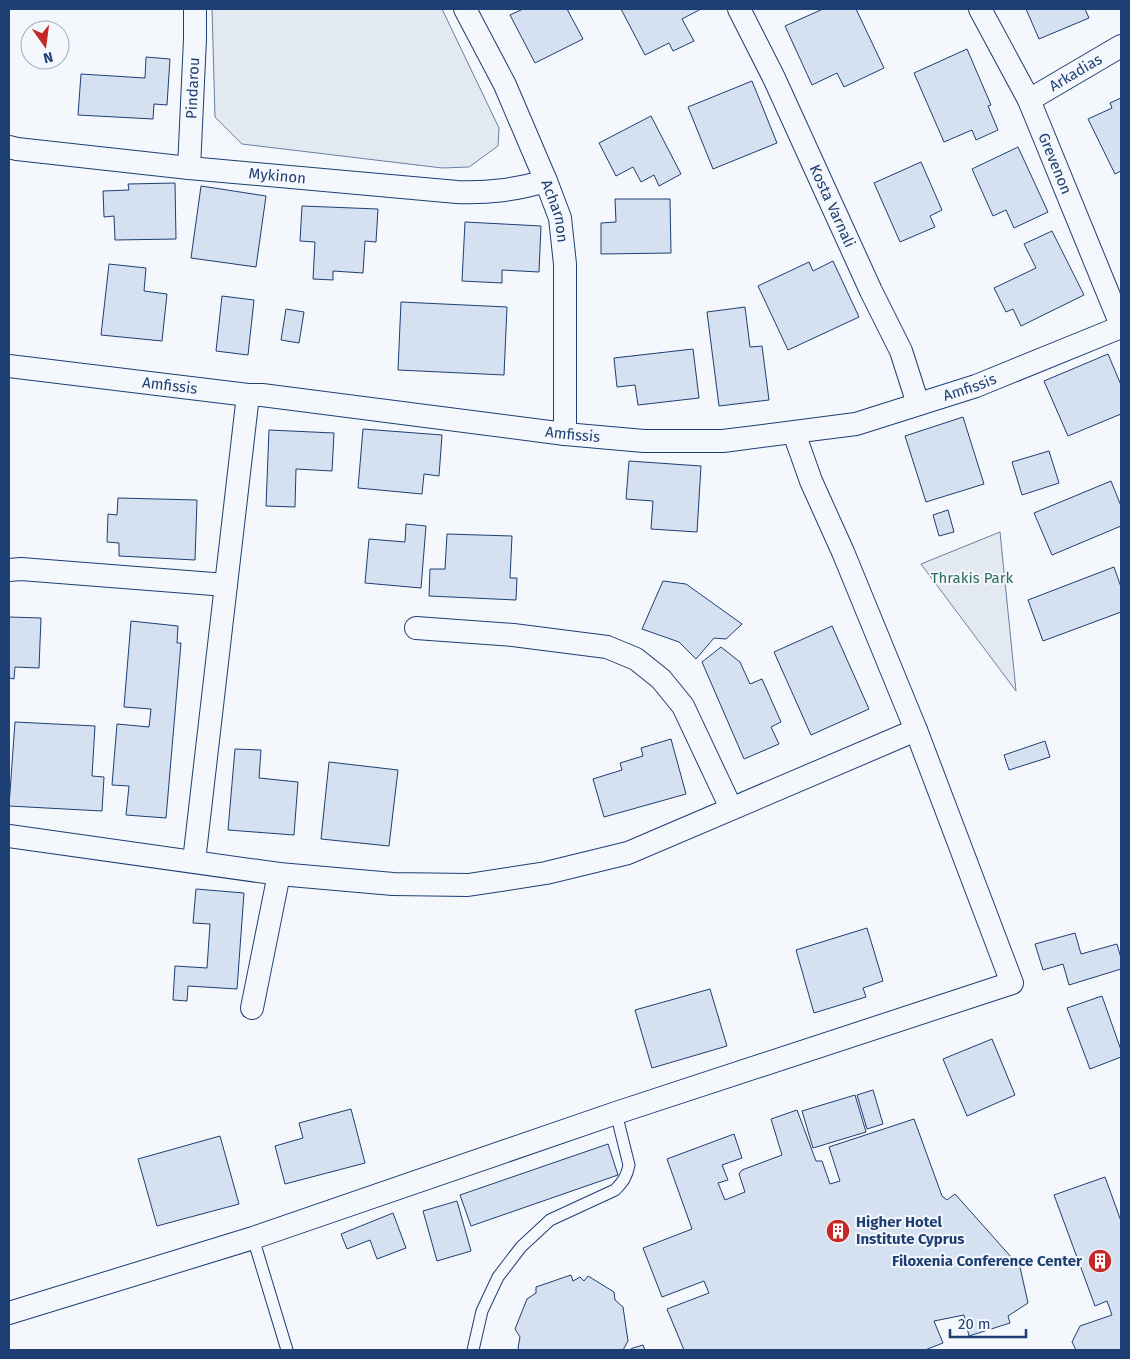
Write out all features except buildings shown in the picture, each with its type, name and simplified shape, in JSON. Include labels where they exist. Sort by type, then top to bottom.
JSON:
[{"type":"street","name":"Pindarou","points":[[189,168],[195,39],[194,9]]},
{"type":"street","name":"Acharnon","points":[[465,9],[505,85],[560,218],[564,264],[565,434]]},
{"type":"street","name":"Kosta Varnali","points":[[738,9],[778,86],[871,291],[901,351],[918,404]]},
{"type":"street","name":"Grevenon","points":[[980,9],[1029,100],[1121,326]]},
{"type":"street","name":"Arkadias","points":[[1029,100],[1121,46]]},
{"type":"street","name":"Mykinon","points":[[9,146],[17,149],[189,168],[457,192],[497,192],[520,189],[546,181]]},
{"type":"street","name":"Amfissis","points":[[9,366],[248,395],[262,395],[565,434],[644,441],[723,441],[856,424],[976,386],[1121,326]]},
{"type":"street","points":[[194,861],[248,395]]},
{"type":"street","points":[[9,1313],[253,1238],[616,1113],[1012,983],[916,730],[843,552],[811,480],[794,433]]},
{"type":"street","points":[[9,570],[20,569],[226,585]]},
{"type":"street","points":[[416,628],[513,635],[607,648],[636,659],[661,679],[683,706],[731,808]]},
{"type":"street","points":[[9,836],[279,874],[393,884],[468,885],[546,873],[628,853],[916,730]]},
{"type":"street","points":[[252,1008],[279,874]]},
{"type":"lane","points":[[473,1350],[482,1311],[498,1277],[521,1247],[550,1220],[615,1190],[628,1174],[629,1165],[616,1113]]},
{"type":"lane","points":[[253,1238],[287,1350]]},
{"type":"green space","points":[[212,9],[442,9],[499,128],[498,146],[469,167],[442,168],[242,144],[215,117]]},
{"type":"green space","name":"Thrakis Park","points":[[1000,532],[1016,691],[921,564]]},
{"type":"place","name":"Higher Hotel Institute Cyprus","points":[[838,1231]]},
{"type":"place","name":"Filoxenia Conference Center","points":[[1100,1261]]}]
